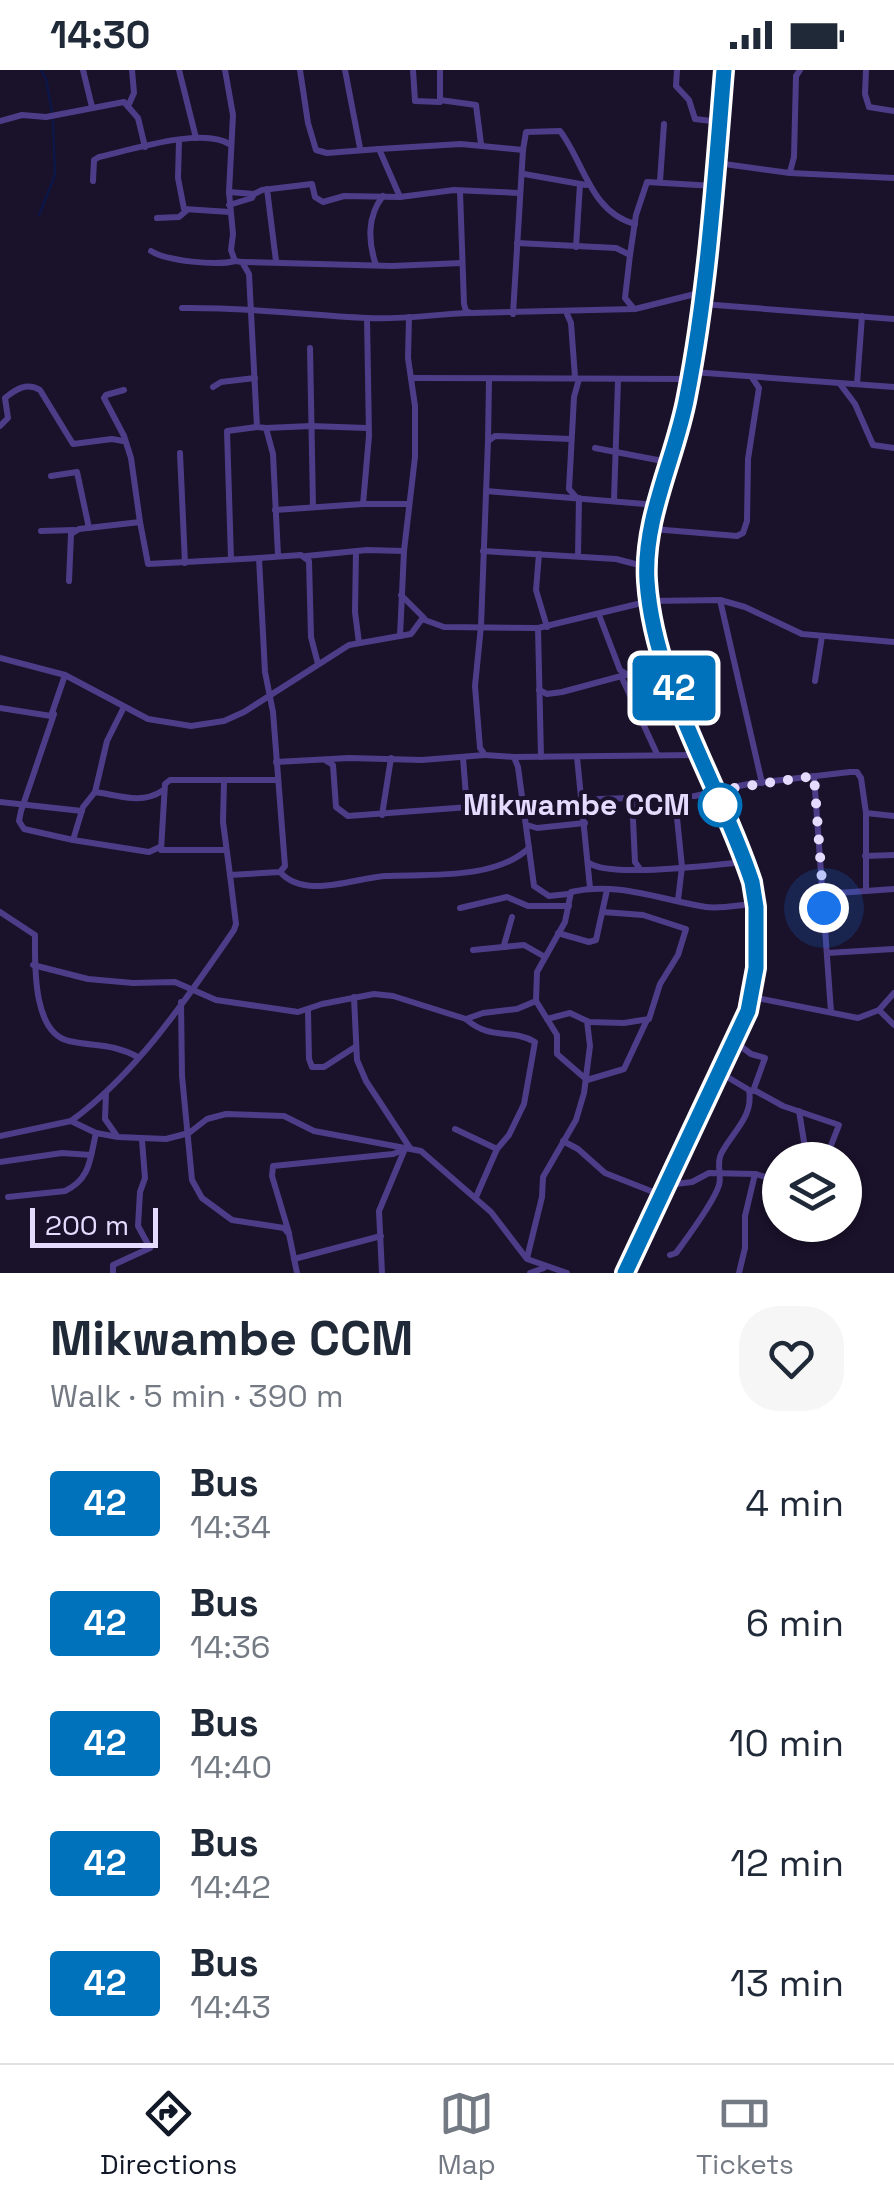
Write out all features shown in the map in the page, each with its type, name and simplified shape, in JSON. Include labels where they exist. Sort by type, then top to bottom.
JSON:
[{"type":"main road","points":[[625,1273],[735,1042],[752,996],[756,968],[755,904],[745,862],[699,755],[666,664],[650,601],[647,567],[657,506],[691,376],[702,304],[724,70]]},
{"type":"street","points":[[83,70],[92,107]]},
{"type":"street","points":[[129,104],[134,93],[132,70]]},
{"type":"street","points":[[179,70],[196,138]]},
{"type":"street","points":[[225,70],[233,115],[230,209],[238,262],[249,274],[257,427]]},
{"type":"street","points":[[300,70],[316,150],[410,145],[482,145],[523,150]]},
{"type":"street","points":[[345,70],[360,148]]},
{"type":"street","points":[[413,70],[416,101],[469,101],[476,105],[478,139],[482,145]]},
{"type":"street","points":[[440,70],[438,94],[442,102]]},
{"type":"street","points":[[677,70],[676,86],[689,100],[694,119],[720,122]]},
{"type":"street","points":[[790,172],[800,70]]},
{"type":"street","points":[[866,70],[865,94],[870,107],[894,111]]},
{"type":"street","points":[[0,121],[22,115],[46,117],[124,102],[140,123],[145,147]]},
{"type":"street","points":[[660,181],[664,124]]},
{"type":"street","points":[[512,314],[526,132],[560,131],[584,184],[619,219],[635,224]]},
{"type":"street","points":[[93,182],[94,160],[99,157],[196,138],[230,142]]},
{"type":"street","points":[[179,141],[180,197],[186,211]]},
{"type":"street","points":[[379,149],[400,197]]},
{"type":"street","points":[[716,163],[894,178]]},
{"type":"street","points":[[524,174],[584,184]]},
{"type":"street","points":[[619,311],[625,298],[642,188],[647,182],[660,181],[714,186]]},
{"type":"street","points":[[157,218],[179,217],[186,211],[230,209],[267,189],[312,184],[314,197],[323,202],[344,196],[520,192]]},
{"type":"street","points":[[576,247],[584,184]]},
{"type":"street","points":[[267,189],[276,261]]},
{"type":"street","points":[[460,191],[464,304],[471,313]]},
{"type":"street","points":[[229,192],[268,201]]},
{"type":"street","points":[[376,265],[370,225],[382,196]]},
{"type":"street","points":[[516,242],[616,248],[630,255]]},
{"type":"street","points":[[151,251],[162,258],[223,264],[462,263]]},
{"type":"street","points":[[182,308],[288,310],[367,318],[567,314],[635,310],[703,292]]},
{"type":"street","points":[[625,298],[635,310]]},
{"type":"street","points":[[514,302],[522,314]]},
{"type":"street","points":[[702,304],[894,319]]},
{"type":"street","points":[[571,323],[578,313]]},
{"type":"street","points":[[567,314],[577,378],[568,493]]},
{"type":"street","points":[[857,384],[862,316]]},
{"type":"street","points":[[400,636],[408,504],[415,457],[409,317]]},
{"type":"street","points":[[362,504],[369,436],[367,318]]},
{"type":"street","points":[[310,348],[314,507]]},
{"type":"street","points":[[412,378],[618,380],[691,376],[894,386]]},
{"type":"street","points":[[213,387],[221,382],[255,378]]},
{"type":"street","points":[[653,529],[737,536],[743,532],[747,521],[748,459],[759,388],[753,379]]},
{"type":"street","points":[[485,755],[480,748],[474,686],[481,626],[489,380]]},
{"type":"street","points":[[614,500],[618,380]]},
{"type":"street","points":[[840,384],[856,404],[873,445],[894,448]]},
{"type":"street","points":[[0,426],[8,418],[3,394],[36,388],[73,444],[124,441]]},
{"type":"street","points":[[124,390],[104,398],[124,436],[136,482],[148,564],[404,552]]},
{"type":"street","points":[[266,428],[273,454],[278,556]]},
{"type":"street","points":[[231,560],[227,430],[367,428]]},
{"type":"street","points":[[488,441],[505,436],[572,439]]},
{"type":"street","points":[[595,448],[668,462]]},
{"type":"street","points":[[180,454],[185,563]]},
{"type":"street","points":[[51,476],[77,472],[89,528]]},
{"type":"street","points":[[486,491],[568,493],[657,506]]},
{"type":"street","points":[[578,497],[578,556]]},
{"type":"street","points":[[276,510],[408,504]]},
{"type":"street","points":[[41,531],[140,522]]},
{"type":"street","points":[[68,580],[71,534],[76,530]]},
{"type":"street","points":[[482,551],[626,560],[647,567]]},
{"type":"street","points":[[356,552],[359,642]]},
{"type":"street","points":[[538,554],[541,757]]},
{"type":"street","points":[[304,556],[309,561],[312,649],[318,664]]},
{"type":"street","points":[[259,558],[264,655],[285,866],[280,872]]},
{"type":"street","points":[[402,596],[425,619],[444,627],[542,627],[650,601],[720,600],[802,634],[894,642]]},
{"type":"street","points":[[720,600],[762,783]]},
{"type":"street","points":[[599,615],[650,744],[658,755]]},
{"type":"street","points":[[0,658],[65,675],[123,708],[162,723],[210,724],[238,715],[359,642],[411,634],[419,620],[425,619]]},
{"type":"street","points":[[815,681],[822,636]]},
{"type":"street","points":[[542,695],[666,664]]},
{"type":"street","points":[[65,675],[19,821],[24,829],[98,846],[149,852],[160,847]]},
{"type":"street","points":[[0,708],[42,717],[54,714]]},
{"type":"street","points":[[73,840],[82,810],[95,792],[107,742],[123,708]]},
{"type":"street","points":[[276,762],[485,755],[699,755]]},
{"type":"street","points":[[514,757],[530,826],[534,886],[549,896],[590,888],[634,891],[710,907],[755,904]]},
{"type":"street","points":[[577,757],[590,888]]},
{"type":"street","points":[[382,815],[392,758]]},
{"type":"street","points":[[463,758],[466,808]]},
{"type":"street","points":[[325,760],[334,765],[338,810],[356,817],[522,802]]},
{"type":"street","points":[[748,784],[758,766]]},
{"type":"street","points":[[584,805],[598,799],[675,798],[748,784],[856,772],[861,778],[866,813],[866,891]]},
{"type":"street","points":[[814,776],[831,1012]]},
{"type":"street","points":[[95,792],[129,799],[153,796],[170,780],[277,780]]},
{"type":"street","points":[[0,1136],[71,1121],[106,1091],[138,1058],[236,927],[225,850],[224,781]]},
{"type":"street","points":[[160,847],[162,791]]},
{"type":"street","points":[[632,798],[635,860],[640,869]]},
{"type":"street","points":[[675,798],[682,868],[678,900]]},
{"type":"street","points":[[0,802],[82,810]]},
{"type":"street","points":[[866,813],[894,816]]},
{"type":"street","points":[[530,826],[585,823]]},
{"type":"street","points":[[160,847],[168,852],[225,850]]},
{"type":"street","points":[[230,875],[280,872],[294,883],[317,886],[384,876],[450,876],[516,857],[529,848]]},
{"type":"street","points":[[865,856],[894,855]]},
{"type":"street","points":[[588,862],[598,868],[640,869],[745,862]]},
{"type":"street","points":[[589,874],[598,868]]},
{"type":"street","points":[[558,933],[594,942],[607,890]]},
{"type":"street","points":[[824,894],[894,890]]},
{"type":"street","points":[[568,894],[569,906],[537,972],[536,1001],[557,1035],[556,1052],[587,1080]]},
{"type":"street","points":[[460,908],[507,897],[528,906],[569,906]]},
{"type":"street","points":[[0,912],[35,935],[34,965],[44,1016],[58,1037],[114,1046],[138,1058]]},
{"type":"street","points":[[587,1080],[624,1069],[686,929],[642,916],[603,912]]},
{"type":"street","points":[[504,944],[512,917]]},
{"type":"street","points":[[473,950],[524,945],[546,957]]},
{"type":"street","points":[[827,953],[894,949]]},
{"type":"street","points":[[34,965],[88,979],[175,982],[216,1000],[308,1012],[322,1004],[354,997],[393,996],[466,1019],[482,1032],[526,1037],[535,1042],[524,1104],[509,1135],[497,1148],[476,1197]]},
{"type":"street","points":[[752,996],[858,1018],[879,1010],[894,992]]},
{"type":"street","points":[[354,997],[356,1056],[366,1082],[407,1149]]},
{"type":"street","points":[[466,1019],[517,1009],[536,1001]]},
{"type":"street","points":[[182,1002],[182,1076],[192,1180],[202,1198],[232,1220],[278,1225],[289,1234]]},
{"type":"street","points":[[879,1010],[894,1025]]},
{"type":"street","points":[[308,1012],[308,1060],[312,1067],[324,1067],[356,1046]]},
{"type":"street","points":[[547,1018],[572,1013],[586,1022],[646,1022]]},
{"type":"street","points":[[527,1260],[543,1177],[576,1120],[587,1080],[590,1044],[586,1022]]},
{"type":"street","points":[[670,1255],[676,1254],[718,1188],[720,1155],[740,1130],[765,1058],[751,1054],[735,1042]]},
{"type":"street","points":[[719,1072],[752,1093],[839,1125],[832,1142]]},
{"type":"street","points":[[106,1091],[105,1119],[118,1137]]},
{"type":"street","points":[[799,1111],[804,1142]]},
{"type":"street","points":[[71,1121],[96,1133],[142,1140],[189,1133],[210,1118],[226,1114],[275,1115],[314,1131],[421,1151],[476,1197],[505,1227],[527,1260],[567,1273]]},
{"type":"street","points":[[455,1129],[497,1148]]},
{"type":"street","points":[[8,1197],[68,1190],[87,1174],[96,1133]]},
{"type":"street","points":[[112,1273],[113,1266],[150,1249],[138,1226],[145,1176],[142,1140]]},
{"type":"street","points":[[563,1141],[605,1173],[661,1195]]},
{"type":"street","points":[[297,1273],[272,1176],[273,1166],[392,1154],[407,1149]]},
{"type":"street","points":[[382,1273],[380,1209],[407,1149]]},
{"type":"street","points":[[0,1162],[62,1153],[91,1155]]},
{"type":"street","points":[[667,1185],[720,1173],[762,1175]]},
{"type":"street","points":[[740,1273],[745,1216],[754,1174]]},
{"type":"street","points":[[278,1225],[285,1218]]},
{"type":"street","points":[[294,1260],[381,1236]]},
{"type":"street","points":[[530,1273],[545,1267]]},
{"type":"waterway","points":[[41,70],[52,112]]},
{"type":"waterway","points":[[39,215],[55,175],[53,120]]},
{"type":"waterway","points":[[705,323],[710,281]]},
{"type":"bus line","name":"42","points":[[625,1273],[735,1042],[748,1011],[756,968],[752,882],[686,724],[661,648],[647,582],[658,496],[687,400],[700,324],[724,70]]},
{"type":"place","name":"Mikwambe CCM","points":[[720,805]]},
{"type":"route","points":[[720,805],[714,791],[814,776],[824,908]]}]
